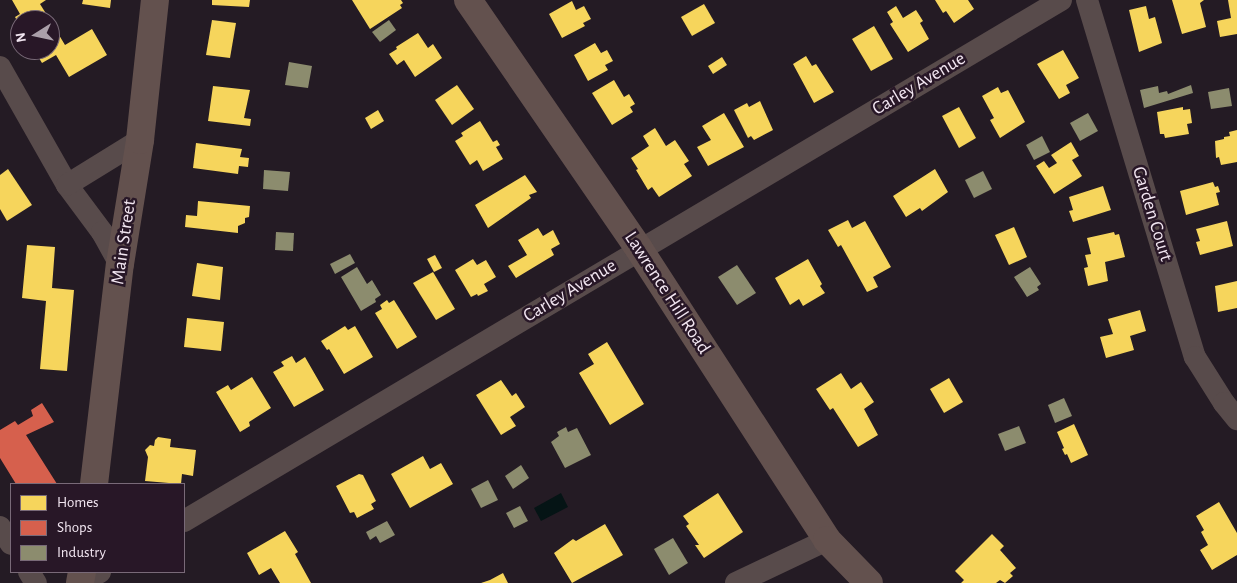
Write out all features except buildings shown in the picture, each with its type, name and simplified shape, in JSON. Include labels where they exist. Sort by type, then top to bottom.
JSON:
[{"type":"main road","name":"Main Street","points":[[94,483],[120,264],[140,140],[155,0]]},
{"type":"main road","name":"Lawrence Hill Road","points":[[468,0],[640,249],[827,540],[869,583]]},
{"type":"street","name":"Carley Avenue","points":[[185,520],[1061,0]]},
{"type":"street","name":"Garden Court","points":[[1087,0],[1196,357],[1224,403],[1237,419]]},
{"type":"street","points":[[0,67],[67,185],[102,232],[120,264]]},
{"type":"street","points":[[67,185],[140,140]]},
{"type":"street","points":[[0,527],[10,542]]},
{"type":"street","points":[[736,583],[827,540]]},
{"type":"street","points":[[81,583],[98,573]]},
{"type":"shaded area","points":[[561,493],[568,507],[541,521],[534,508]]}]
